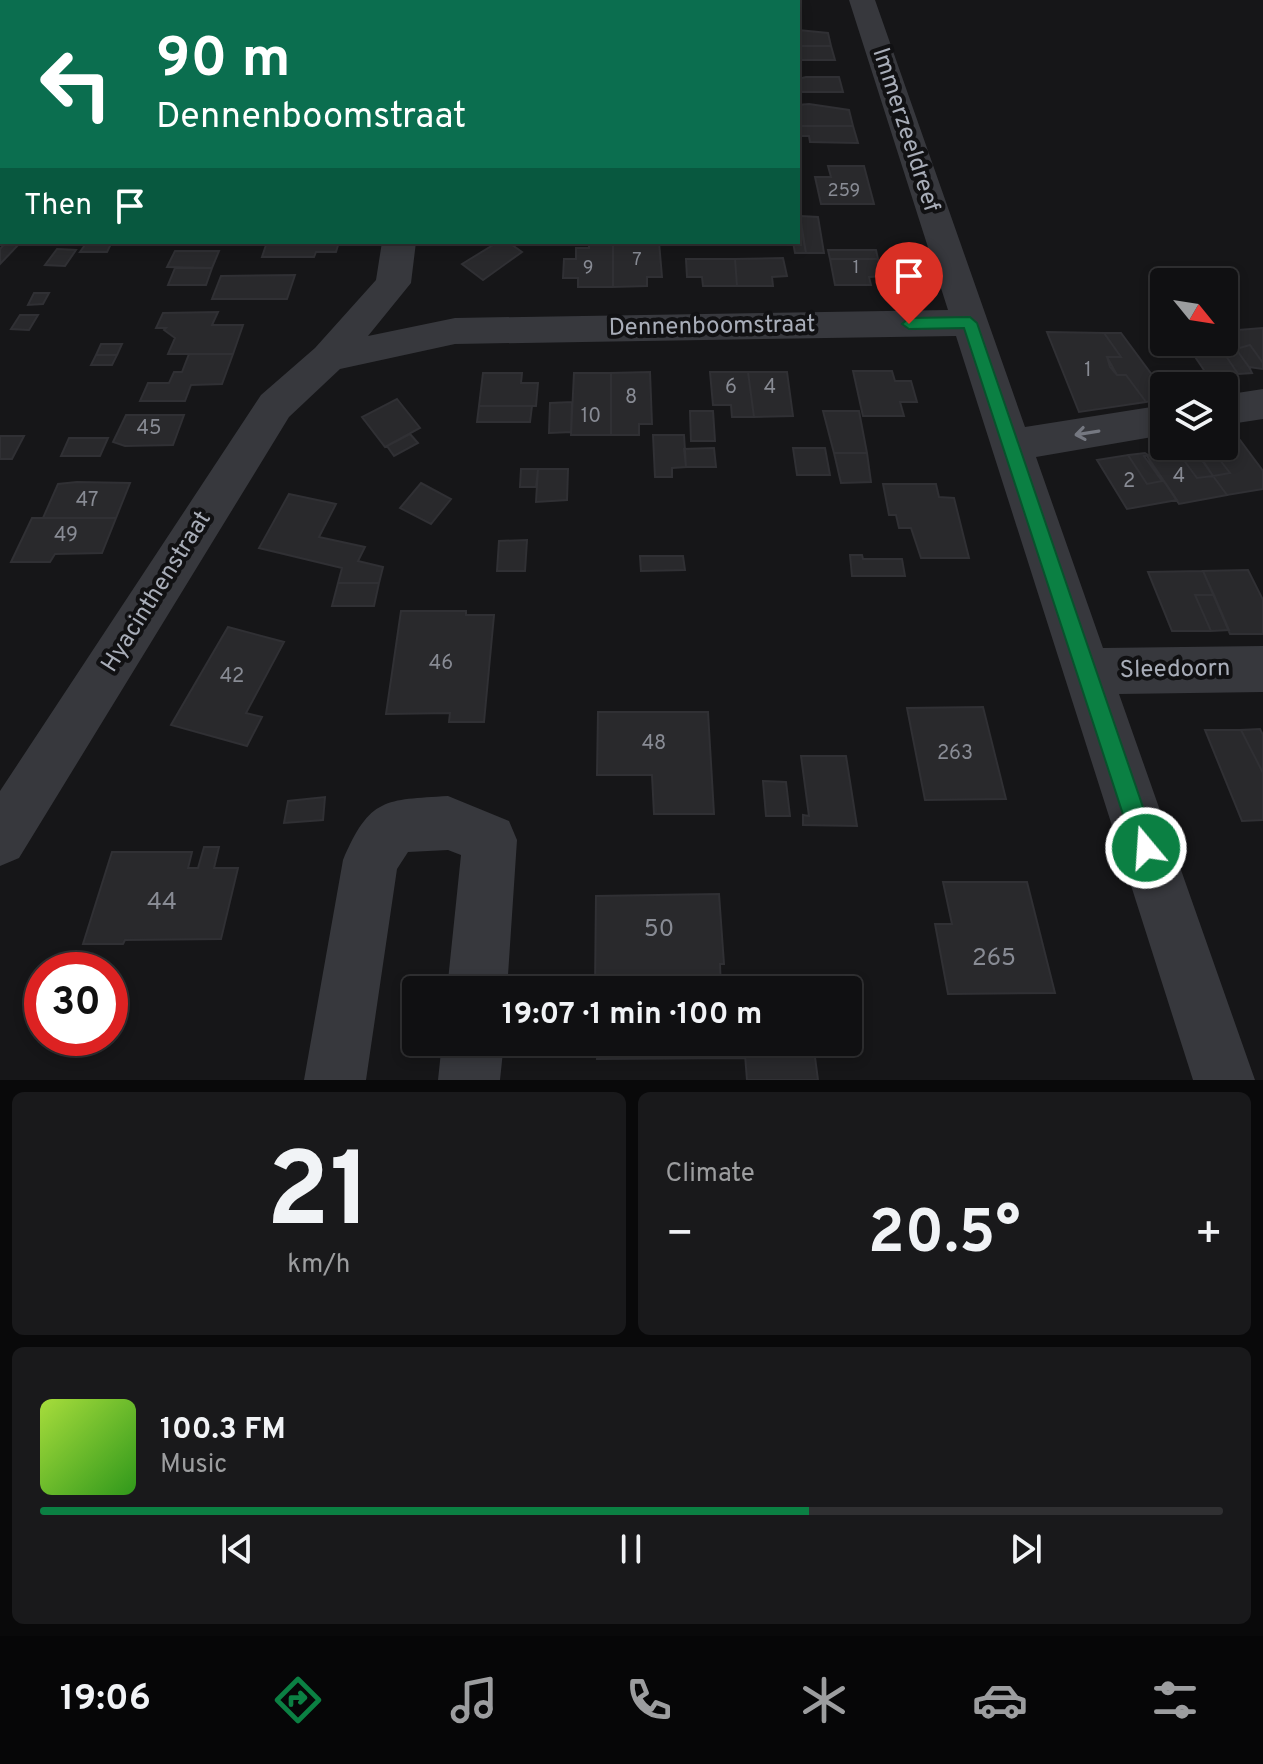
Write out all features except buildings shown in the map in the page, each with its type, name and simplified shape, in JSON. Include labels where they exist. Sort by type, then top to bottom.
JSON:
[{"type":"street","name":"Immerzeeldreef","points":[[862,0],[1224,1080]]},
{"type":"street","points":[[399,244],[393,283],[455,331]]},
{"type":"street","name":"Hyacinthenstraat","points":[[0,839],[275,406],[328,358],[393,283]]},
{"type":"street","name":"Dennenboomstraat","points":[[455,331],[970,323]]},
{"type":"street","points":[[328,358],[455,331]]},
{"type":"street","points":[[1238,408],[1263,404]]},
{"type":"street","points":[[1011,445],[1150,422]]},
{"type":"street","name":"Sleedoorn","points":[[1087,671],[1263,669]]},
{"type":"street","points":[[335,1080],[371,860],[394,826],[448,823],[490,840],[478,976]]},
{"type":"street","points":[[469,1080],[472,1056]]},
{"type":"route","points":[[909,324],[970,323],[1146,848]]}]
